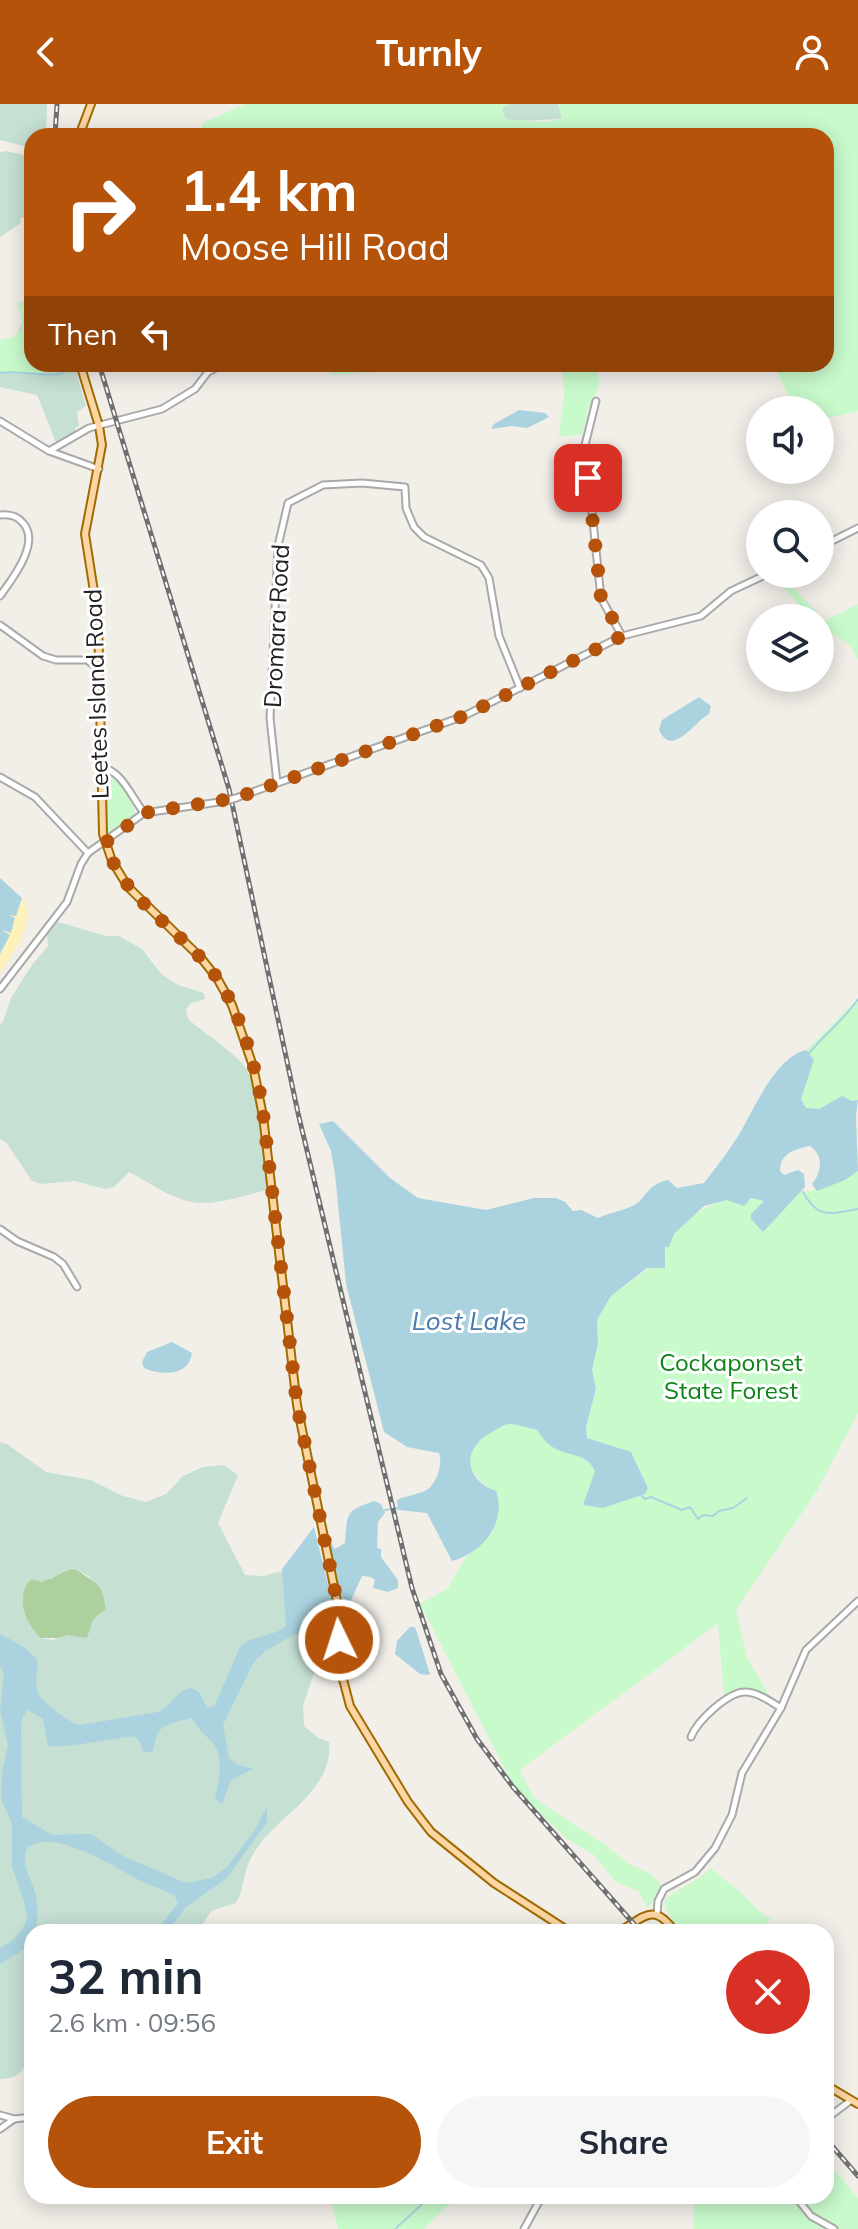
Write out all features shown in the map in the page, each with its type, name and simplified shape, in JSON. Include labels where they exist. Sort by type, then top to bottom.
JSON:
[{"type":"main road","points":[[82,128],[91,104]]},
{"type":"main road","name":"Leetes Island Road","points":[[82,372],[102,445],[85,534],[97,603],[101,815],[105,843],[116,868],[134,894],[201,958],[217,978],[232,1005],[253,1066],[262,1104],[297,1405],[337,1601],[339,1664],[350,1706],[408,1802],[431,1832],[494,1883],[558,1924]]},
{"type":"main road","points":[[630,1924],[642,1916],[657,1914],[669,1924]]},
{"type":"main road","points":[[834,2090],[858,2104]]},
{"type":"street","points":[[49,451],[89,428],[162,409],[195,389],[208,372]]},
{"type":"street","points":[[596,401],[585,445],[601,598],[622,636]]},
{"type":"street","points":[[0,421],[49,451],[99,469]]},
{"type":"street","name":"Dromara Road","points":[[277,783],[270,718],[278,546],[288,503],[323,485],[362,483],[405,487],[406,508],[414,527],[424,537],[481,565],[491,589],[499,636],[520,688]]},
{"type":"street","points":[[0,515],[19,519],[29,537],[26,552],[0,596]]},
{"type":"street","points":[[834,540],[858,528]]},
{"type":"street","points":[[0,989],[67,902],[88,853],[144,813],[236,798],[464,716],[622,636],[701,616],[731,591],[746,584]]},
{"type":"street","points":[[0,625],[43,656],[56,660],[87,660],[98,653]]},
{"type":"street","points":[[87,660],[98,668]]},
{"type":"street","points":[[100,766],[121,779],[144,813]]},
{"type":"street","points":[[0,777],[35,797],[88,853]]},
{"type":"street","points":[[0,1229],[17,1241],[54,1257],[63,1264],[77,1287]]},
{"type":"street","points":[[657,1914],[658,1901],[664,1889],[698,1870],[715,1848],[732,1815],[742,1773],[781,1708],[806,1650],[858,1601]]},
{"type":"street","points":[[691,1737],[695,1725],[733,1695],[747,1692],[781,1708]]},
{"type":"street","points":[[834,2113],[850,2101]]},
{"type":"street","points":[[0,2115],[24,2118]]},
{"type":"street","points":[[0,2129],[14,2119]]},
{"type":"street","points":[[524,2229],[538,2204]]},
{"type":"street","points":[[801,2204],[811,2216],[834,2229]]},
{"type":"green space","points":[[0,104],[47,104],[46,128],[24,128],[24,146],[0,140]]},
{"type":"green space","points":[[245,104],[509,104],[502,108],[505,119],[544,122],[562,119],[558,104],[858,104],[858,411],[834,417],[834,396],[788,396],[777,372],[834,372],[834,128],[201,128],[203,123]]},
{"type":"green space","points":[[509,104],[639,104],[573,117],[505,120],[502,108]]},
{"type":"green space","points":[[0,152],[24,155],[24,218],[0,237]]},
{"type":"green space","points":[[24,301],[24,372],[76,372],[86,406],[77,412],[79,426],[75,428],[75,434],[56,442],[37,395],[0,387],[0,340],[11,338],[20,360],[17,335],[23,320],[17,303]]},
{"type":"green space","points":[[24,301],[24,372],[56,372],[0,373],[0,340],[15,336],[21,328],[17,303]]},
{"type":"green space","points":[[331,372],[371,372],[331,375]]},
{"type":"green space","points":[[563,372],[597,372],[600,382],[582,435],[559,436],[564,394]]},
{"type":"green space","points":[[784,588],[793,588],[809,604],[799,604]]},
{"type":"green space","points":[[858,604],[858,660],[848,643],[834,635],[834,616]]},
{"type":"green space","points":[[107,769],[124,787],[136,814],[108,832],[105,805]]},
{"type":"green space","points":[[55,921],[106,936],[119,936],[142,949],[161,974],[178,985],[204,993],[205,999],[191,1003],[186,1010],[189,1020],[236,1057],[248,1072],[260,1123],[267,1190],[201,1203],[176,1197],[129,1172],[114,1187],[105,1189],[75,1181],[41,1184],[32,1181],[6,1142],[0,1139],[0,1024],[11,998],[48,946],[47,935]]},
{"type":"green space","points":[[858,999],[858,1100],[806,1109],[801,1099],[814,1060],[806,1050]]},
{"type":"green space","name":"Cockaponset State Forest","points":[[858,1171],[858,1413],[818,1489],[736,1610],[747,1657],[774,1703],[744,1691],[724,1699],[718,1623],[520,1770],[534,1798],[628,1863],[651,1874],[661,1885],[648,1909],[638,1891],[616,1882],[593,1854],[567,1839],[522,1796],[509,1777],[420,1604],[448,1588],[466,1557],[493,1532],[488,1488],[470,1468],[469,1457],[477,1443],[497,1428],[511,1424],[534,1429],[555,1448],[588,1462],[595,1471],[584,1505],[603,1508],[645,1494],[645,1482],[631,1452],[587,1438],[586,1427],[596,1390],[592,1370],[598,1344],[597,1320],[611,1296],[666,1256],[666,1247],[689,1218],[725,1201],[765,1201],[763,1231],[800,1192],[824,1188]]},
{"type":"green space","points":[[0,1442],[46,1472],[91,1480],[120,1495],[146,1502],[166,1494],[183,1476],[203,1467],[224,1465],[238,1475],[218,1523],[245,1575],[264,1576],[281,1571],[320,1656],[303,1705],[304,1726],[318,1738],[329,1742],[328,1761],[311,1792],[258,1846],[247,1867],[236,1903],[211,1911],[203,1924],[24,1924],[24,2064],[20,2073],[0,2079]],"holes":[[[73,1568],[92,1579],[103,1595],[105,1610],[93,1620],[87,1638],[67,1635],[52,1640],[40,1638],[26,1617],[22,1601],[31,1579],[42,1582]]]},
{"type":"green space","points":[[69,1569],[78,1571],[99,1586],[105,1599],[105,1610],[96,1617],[87,1638],[40,1638],[26,1617],[23,1593],[31,1579],[50,1579]]},
{"type":"green space","points":[[710,1868],[771,1919],[765,1924],[675,1924],[667,1912],[665,1900]]},
{"type":"green space","points":[[834,2170],[858,2198],[858,2229],[693,2229],[695,2204],[834,2204]]},
{"type":"green space","points":[[332,2204],[449,2204],[424,2229],[338,2229]]},
{"type":"sand","points":[[22,898],[28,916],[26,926],[17,947],[0,972],[0,954],[7,942],[2,931],[11,932],[14,927],[9,915],[20,907]]},
{"type":"water","points":[[519,410],[545,413],[549,417],[527,428],[511,426],[491,429],[494,424]]},
{"type":"water","points":[[699,697],[711,706],[709,714],[677,740],[664,738],[659,730],[662,720]]},
{"type":"water","points":[[0,878],[22,898],[16,916],[9,915],[15,918],[11,933],[2,930],[10,935],[0,954]]},
{"type":"water","name":"Lost Lake","points":[[806,1050],[814,1060],[801,1099],[806,1108],[819,1109],[842,1096],[852,1101],[858,1100],[858,1171],[817,1191],[812,1184],[820,1164],[818,1154],[810,1146],[789,1153],[782,1160],[780,1171],[784,1175],[798,1170],[804,1174],[805,1187],[763,1232],[751,1219],[751,1214],[764,1201],[751,1198],[744,1206],[727,1200],[704,1206],[674,1234],[669,1247],[665,1247],[665,1268],[647,1268],[611,1296],[597,1320],[598,1344],[592,1370],[596,1389],[586,1427],[587,1438],[631,1452],[648,1488],[645,1494],[603,1508],[583,1505],[595,1471],[591,1465],[578,1456],[553,1447],[537,1430],[514,1424],[504,1425],[476,1445],[470,1462],[477,1479],[496,1491],[499,1503],[495,1525],[474,1551],[452,1561],[427,1513],[398,1510],[397,1500],[431,1486],[438,1472],[440,1457],[439,1453],[407,1447],[384,1432],[346,1284],[335,1174],[331,1151],[319,1124],[333,1121],[390,1178],[418,1198],[486,1210],[534,1198],[556,1198],[573,1211],[581,1210],[598,1218],[635,1205],[660,1182],[668,1180],[677,1188],[704,1183],[732,1145],[776,1072],[785,1062]]},
{"type":"water","points":[[172,1342],[192,1353],[186,1366],[166,1373],[144,1368],[142,1362],[147,1352]]},
{"type":"water","points":[[374,1501],[381,1504],[385,1513],[378,1522],[377,1548],[381,1549],[381,1557],[398,1580],[398,1588],[388,1592],[373,1588],[375,1580],[362,1576],[349,1605],[337,1585],[328,1538],[335,1549],[345,1543],[350,1514]]},
{"type":"water","points":[[314,1527],[334,1609],[329,1622],[313,1642],[295,1634],[265,1651],[253,1663],[223,1725],[229,1758],[236,1764],[253,1769],[231,1780],[222,1804],[215,1799],[220,1769],[216,1748],[192,1718],[172,1723],[159,1731],[151,1753],[143,1751],[134,1736],[48,1746],[43,1719],[28,1710],[21,1725],[22,1817],[52,1835],[91,1834],[123,1856],[186,1883],[212,1878],[227,1867],[254,1831],[267,1807],[267,1822],[227,1878],[186,1907],[173,1924],[161,1924],[178,1903],[174,1895],[84,1851],[52,1842],[39,1843],[27,1848],[25,1860],[36,1897],[36,1924],[25,1924],[24,1901],[12,1867],[12,1824],[1,1799],[8,1745],[0,1711],[4,1673],[0,1666],[0,1634],[24,1647],[37,1659],[38,1693],[51,1707],[76,1724],[158,1712],[181,1692],[191,1688],[199,1692],[207,1708],[215,1705],[240,1647],[286,1626],[282,1569]]},
{"type":"water","points":[[410,1627],[415,1627],[428,1675],[420,1674],[395,1654],[397,1641]]},
{"type":"water","points":[[24,1927],[24,1948],[0,1964],[0,1948],[13,1940]]},
{"type":"waterway","points":[[0,373],[52,375],[66,372]]},
{"type":"waterway","points":[[809,1053],[858,999]]},
{"type":"waterway","points":[[803,1192],[815,1207],[827,1213],[858,1209]]},
{"type":"waterway","points":[[641,1495],[682,1510],[690,1507],[698,1519],[733,1508],[747,1498]]},
{"type":"waterway","points":[[385,1510],[398,1508]]},
{"type":"waterway","points":[[395,2229],[422,2204]]},
{"type":"railway","points":[[56,128],[57,104]]},
{"type":"railway","points":[[101,372],[229,789],[298,1113],[412,1588],[441,1674],[477,1739],[513,1787],[634,1924]]},
{"type":"railway","points":[[834,2148],[858,2176]]},
{"type":"route","points":[[339,1640],[337,1601],[297,1405],[262,1104],[253,1066],[232,1005],[217,978],[201,958],[128,887],[105,843],[144,813],[236,798],[464,716],[622,636],[601,598],[588,478]]}]
